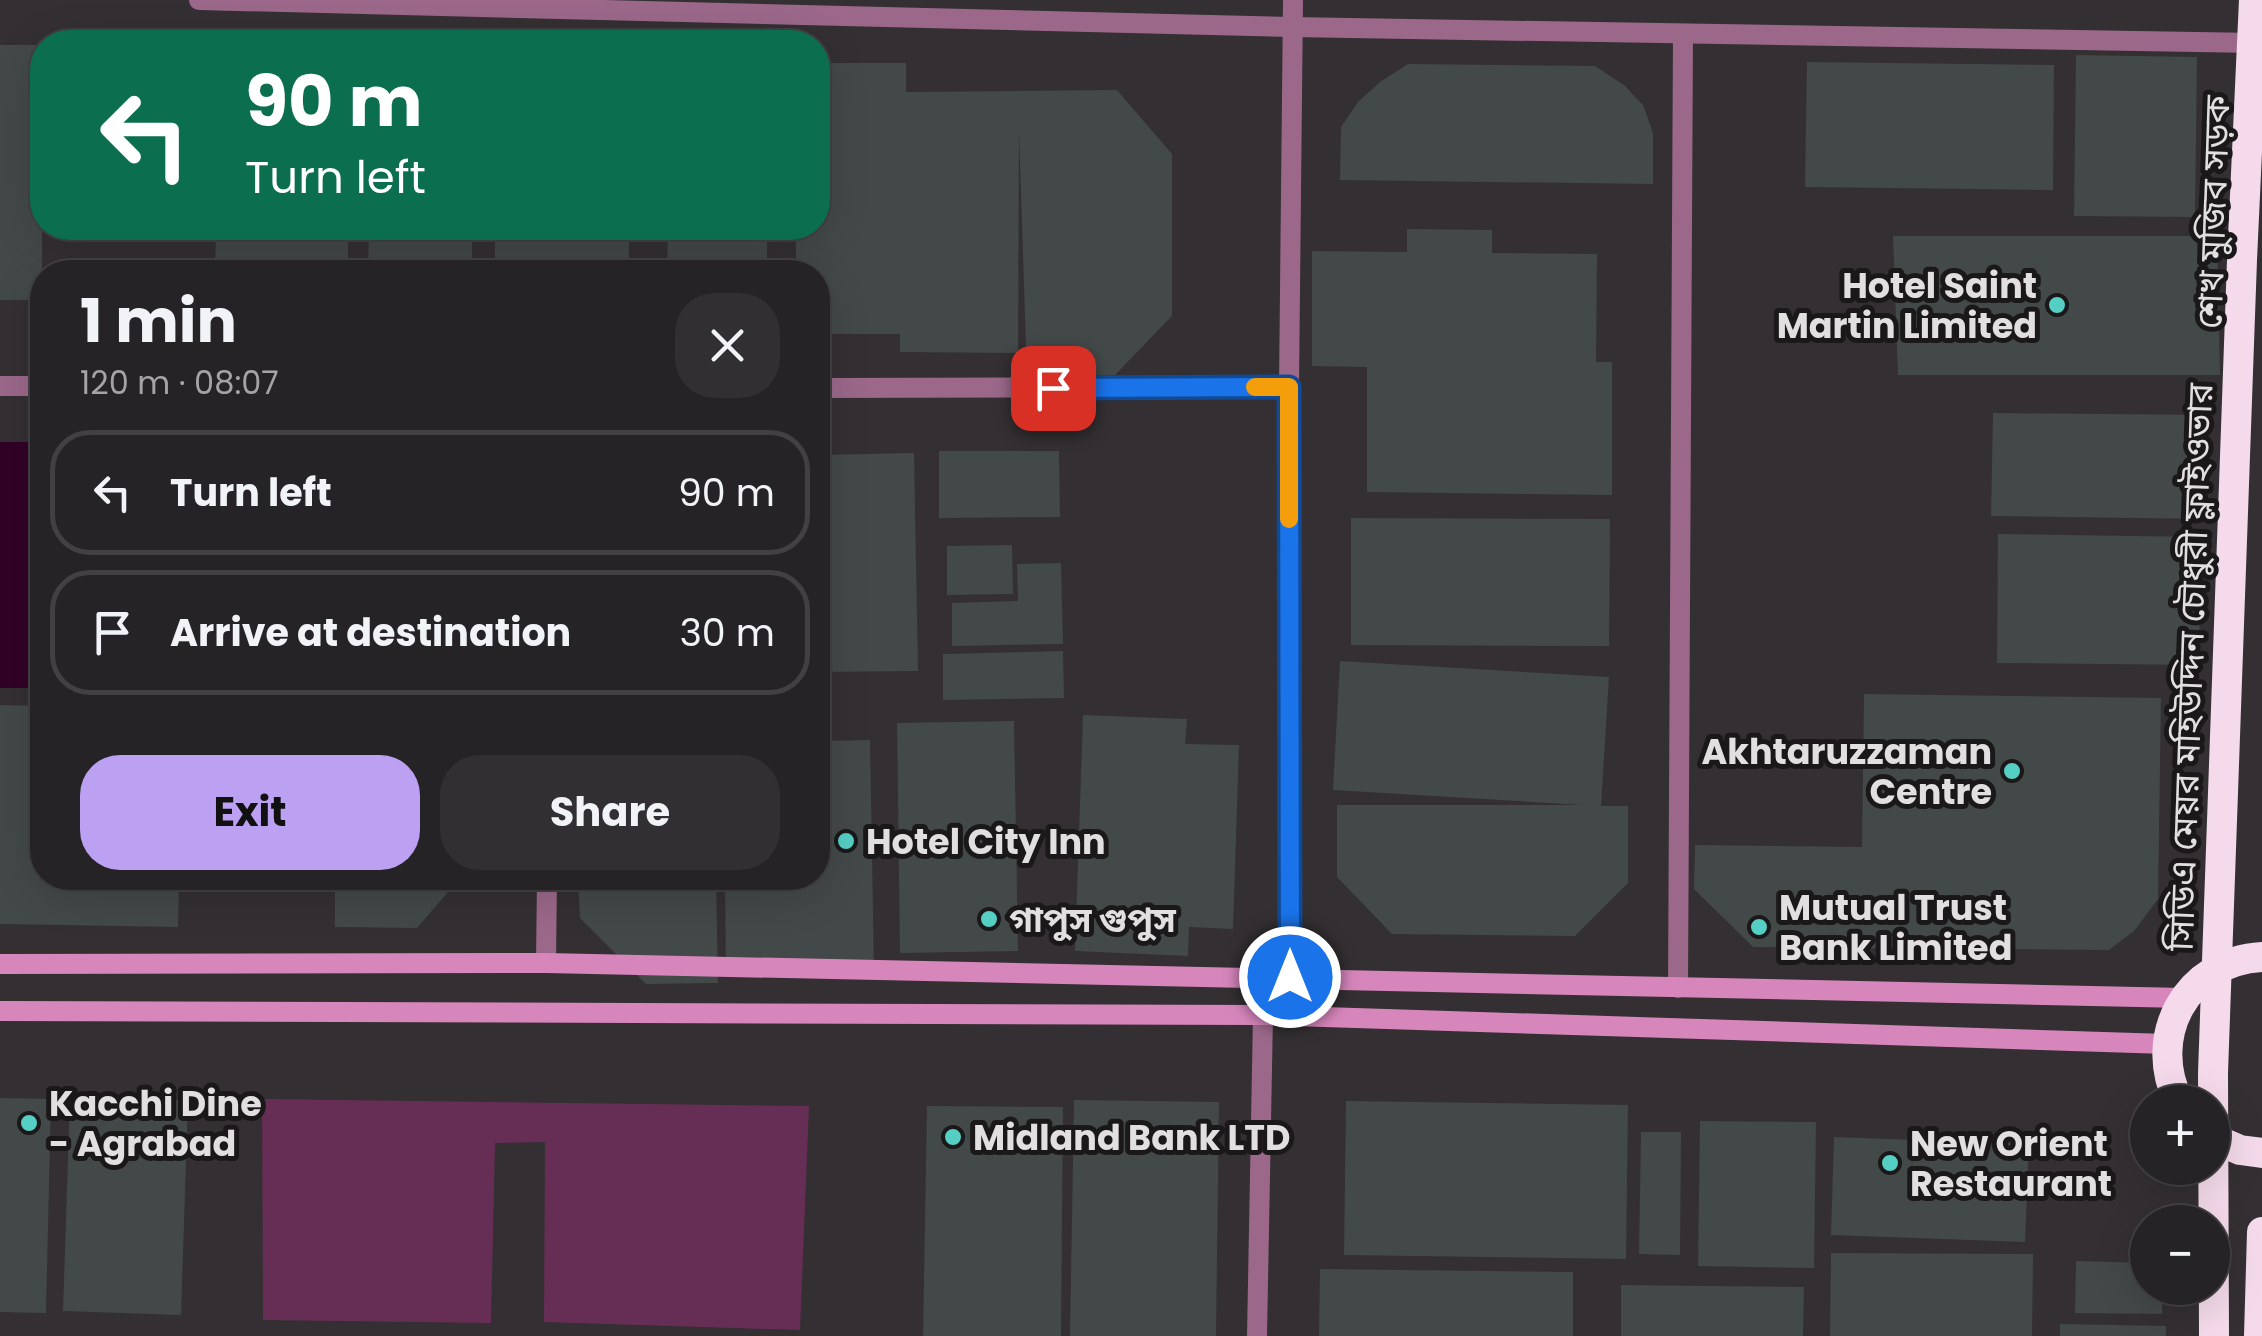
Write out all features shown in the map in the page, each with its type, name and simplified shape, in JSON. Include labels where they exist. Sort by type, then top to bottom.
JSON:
[{"type":"highway","name":"শেখ মুজিব সড়ক","points":[[2222,967],[2256,0]]},
{"type":"highway","name":"সিডিএ মেয়র মহিউদ্দিন চৌধুরী ফ্লাইওভার","points":[[2212,1336],[2212,1073],[2242,260],[2256,0]]},
{"type":"highway","points":[[2172,1085],[2167,1044],[2173,1020],[2185,998],[2201,980],[2222,967],[2262,958]]},
{"type":"highway","points":[[2230,1146],[2262,1152]]},
{"type":"highway","points":[[2258,1336],[2262,1232]]},
{"type":"highway","points":[[2211,1305],[2212,1336]]},
{"type":"street","points":[[199,0],[807,8],[1292,27],[2257,43]]},
{"type":"street","points":[[1290,977],[1293,0]]},
{"type":"street","points":[[1678,988],[1683,34]]},
{"type":"street","points":[[0,386],[30,386]]},
{"type":"street","points":[[830,388],[1289,387]]},
{"type":"street","points":[[546,963],[547,890]]},
{"type":"street","points":[[0,964],[546,963],[2185,998]]},
{"type":"street","points":[[0,1010],[1263,1015],[2167,1044]]},
{"type":"street","points":[[1257,1336],[1263,1015]]},
{"type":"shaded area","points":[[0,442],[30,442],[30,688],[0,688]]},
{"type":"shaded area","points":[[262,1099],[809,1106],[800,1330],[544,1322],[545,1142],[495,1143],[491,1323],[263,1320]]},
{"type":"building","points":[[0,45],[30,45],[30,240],[42,240],[42,260],[30,260],[30,300],[0,300]]},
{"type":"building","points":[[2076,55],[2197,57],[2195,217],[2074,216]]},
{"type":"building","points":[[1807,62],[2054,65],[2053,190],[1805,187]]},
{"type":"building","points":[[830,63],[906,63],[906,92],[1117,90],[1172,154],[1172,316],[1115,375],[1027,377],[1019,132],[1018,353],[900,352],[900,334],[830,334],[830,260],[796,260],[796,240],[830,240]]},
{"type":"building","points":[[1408,64],[1595,66],[1624,85],[1643,105],[1653,133],[1653,184],[1340,180],[1341,127],[1358,102]]},
{"type":"building","points":[[1407,229],[1492,230],[1492,253],[1597,254],[1596,362],[1612,362],[1612,495],[1367,492],[1367,367],[1312,366],[1312,251],[1407,252]]},
{"type":"building","name":"Hotel Saint Martin Limited","points":[[1893,236],[2217,236],[2220,375],[1898,375]]},
{"type":"building","points":[[216,240],[348,240],[348,260],[215,260]]},
{"type":"building","points":[[369,240],[472,240],[472,260],[368,260]]},
{"type":"building","points":[[495,240],[629,240],[629,260],[495,260]]},
{"type":"building","points":[[668,240],[767,240],[767,260],[667,260]]},
{"type":"building","points":[[1993,413],[2206,415],[2205,519],[1991,516]]},
{"type":"building","points":[[939,451],[1059,451],[1060,517],[939,518]]},
{"type":"building","points":[[914,453],[918,671],[830,672],[830,455]]},
{"type":"building","points":[[1351,518],[1610,519],[1609,646],[1351,645]]},
{"type":"building","points":[[1998,534],[2200,537],[2199,665],[1997,663]]},
{"type":"building","points":[[1012,545],[1013,594],[947,595],[947,546]]},
{"type":"building","points":[[1061,563],[1063,644],[952,646],[952,603],[1018,601],[1017,564]]},
{"type":"building","points":[[1063,651],[1064,698],[943,700],[943,654]]},
{"type":"building","points":[[1340,661],[1609,677],[1601,806],[1628,806],[1628,883],[1575,936],[1392,934],[1337,877],[1337,805],[1583,805],[1333,790]]},
{"type":"building","name":"Akhtaruzzaman Centre","points":[[1864,694],[2161,698],[2158,899],[2134,931],[2109,950],[1753,947],[1694,889],[1695,845],[1862,847]]},
{"type":"building","points":[[0,705],[30,706],[30,890],[179,890],[178,927],[0,924]]},
{"type":"building","points":[[1083,715],[1187,719],[1185,744],[1239,745],[1233,929],[1189,927],[1188,956],[1075,951]]},
{"type":"building","points":[[1014,721],[1018,951],[900,953],[897,723]]},
{"type":"building","points":[[870,740],[874,971],[726,974],[725,890],[830,890],[830,741]]},
{"type":"building","points":[[335,890],[450,890],[417,928],[335,927]]},
{"type":"building","points":[[579,890],[716,890],[718,983],[646,984],[580,918]]},
{"type":"building","points":[[70,1097],[188,1100],[181,1315],[63,1311]]},
{"type":"building","points":[[0,1098],[51,1099],[46,1313],[0,1312]]},
{"type":"building","points":[[1074,1100],[1219,1102],[1216,1336],[1070,1336]]},
{"type":"building","points":[[1346,1101],[1628,1105],[1626,1259],[1344,1255]]},
{"type":"building","points":[[927,1106],[1063,1107],[1061,1336],[923,1336]]},
{"type":"building","points":[[1700,1121],[1816,1122],[1814,1268],[1698,1266]]},
{"type":"building","points":[[1641,1132],[1681,1132],[1680,1255],[1639,1254]]},
{"type":"building","points":[[1834,1137],[2029,1144],[2025,1242],[1831,1235]]},
{"type":"building","points":[[1831,1253],[2033,1254],[2032,1336],[1830,1336]]},
{"type":"building","points":[[2076,1261],[2130,1262],[2130,1305],[2162,1305],[2162,1314],[2075,1313]]},
{"type":"building","points":[[1320,1269],[1573,1272],[1573,1336],[1319,1336]]},
{"type":"building","points":[[1621,1285],[1804,1287],[1803,1336],[1621,1336]]},
{"type":"building","points":[[2060,1324],[2166,1326],[2166,1336],[2060,1336]]},
{"type":"slow traffic","points":[[1255,387],[1289,387],[1289,519]]},
{"type":"place","name":"Hotel Saint Martin Limited","points":[[2057,305]]},
{"type":"place","name":"Akhtaruzzaman Centre","points":[[2012,771]]},
{"type":"place","name":"Hotel City Inn","points":[[846,841]]},
{"type":"place","name":"গাপুস গুপুস","points":[[989,919]]},
{"type":"place","name":"Mutual Trust Bank Limited","points":[[1759,927]]},
{"type":"place","name":"Kacchi Dine - Agrabad","points":[[29,1123]]},
{"type":"place","name":"Midland Bank LTD","points":[[953,1137]]},
{"type":"place","name":"New Orient Restaurant","points":[[1890,1163]]},
{"type":"route","points":[[1053,388],[1289,387],[1290,977]]}]
